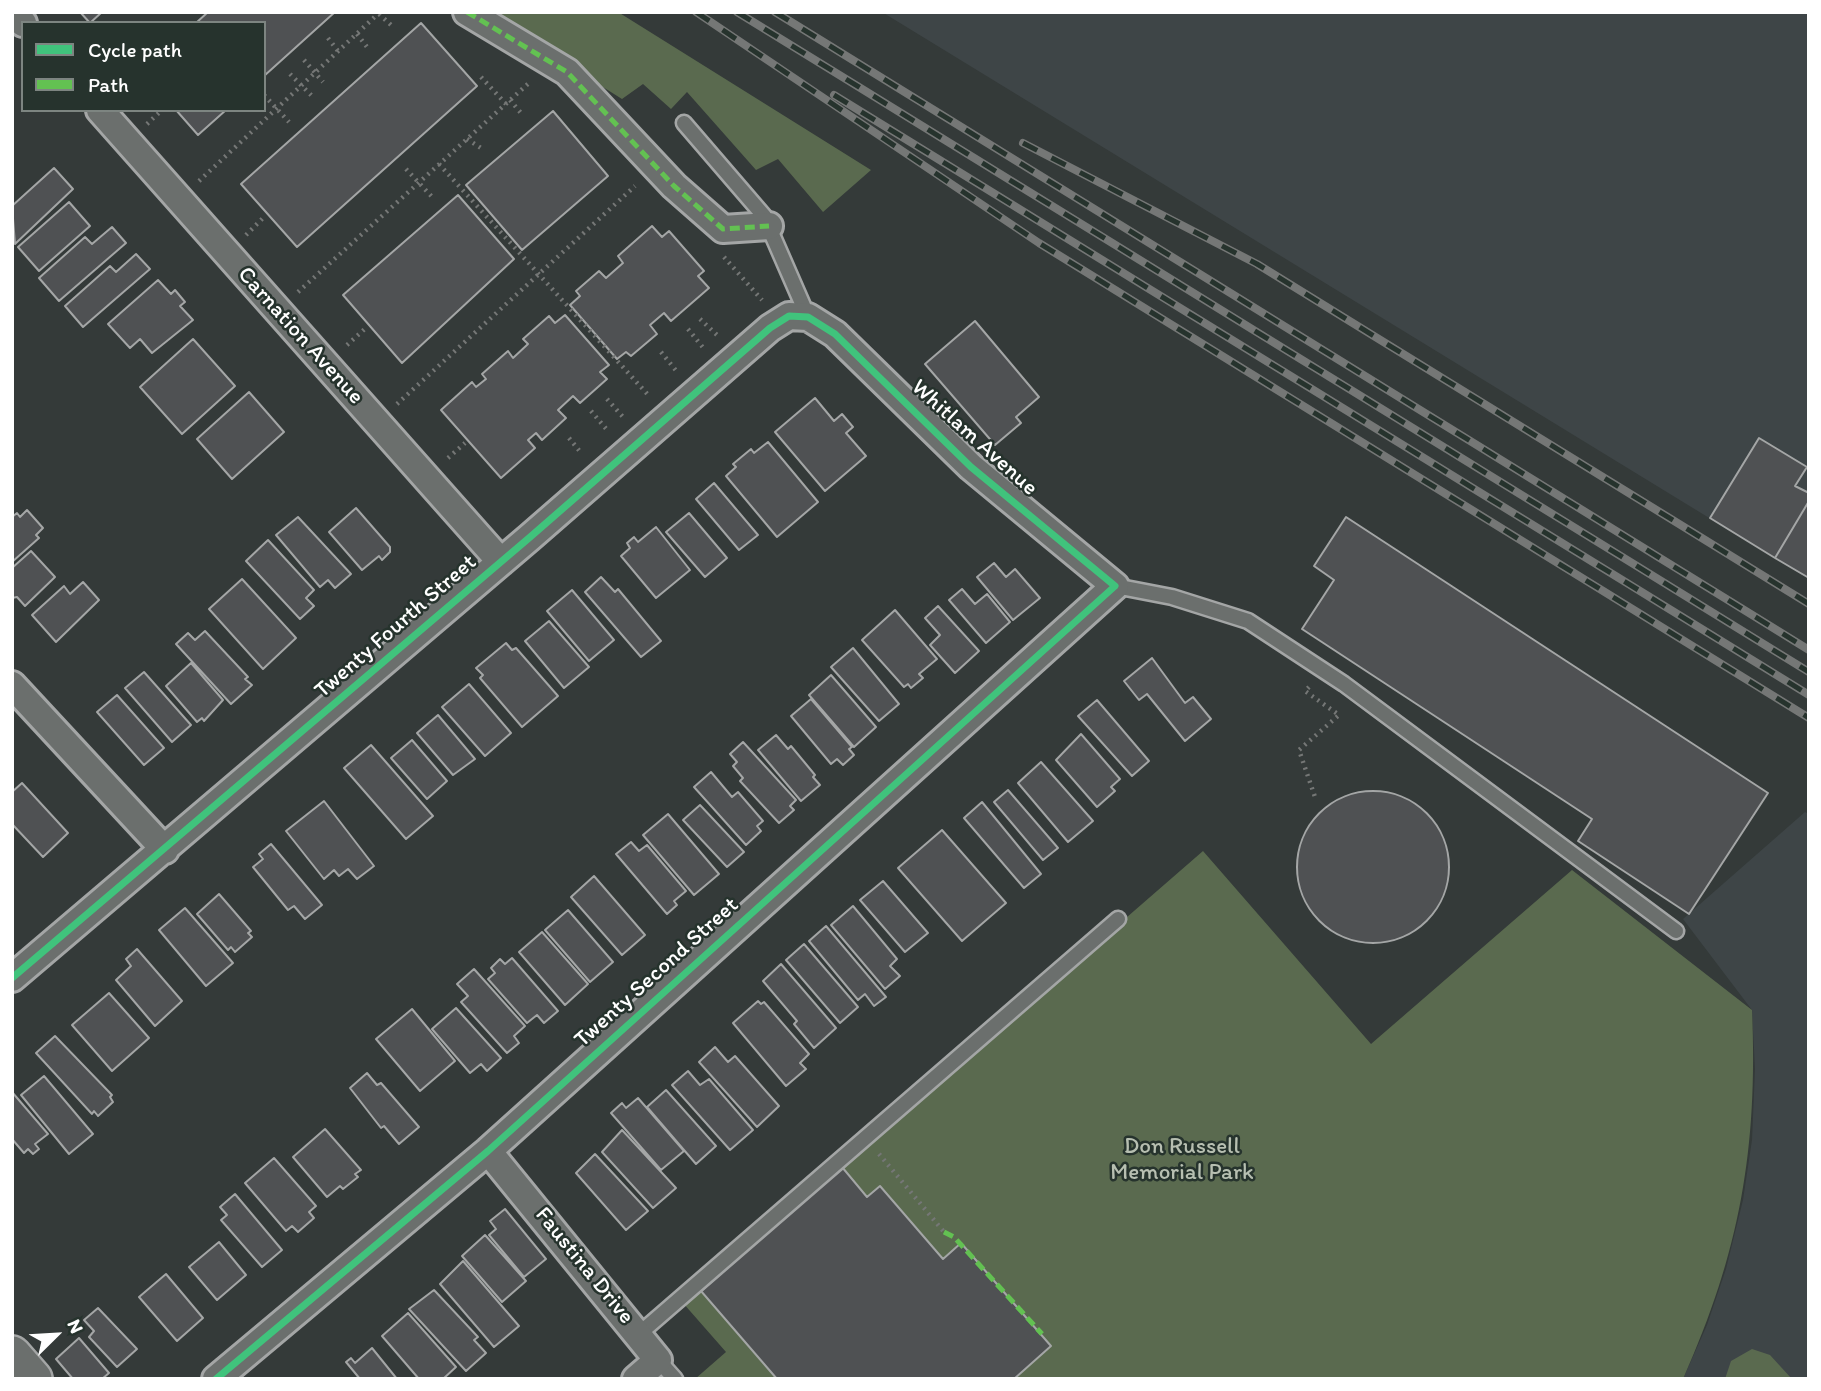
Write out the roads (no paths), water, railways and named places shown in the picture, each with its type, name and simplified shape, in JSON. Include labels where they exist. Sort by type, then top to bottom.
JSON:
[{"type":"street","points":[[467,12],[567,72],[656,166],[723,229],[769,226]]},
{"type":"street","name":"Carnation Avenue","points":[[102,112],[501,562]]},
{"type":"street","name":"Twenty Fourth Street","points":[[12,978],[501,562],[770,328],[789,316],[808,317]]},
{"type":"street","name":"Whitlam Avenue","points":[[808,317],[835,334],[971,467],[1115,586]]},
{"type":"street","name":"Twenty Second Street","points":[[216,1379],[488,1151],[1115,586]]},
{"type":"street","points":[[12,685],[164,850]]},
{"type":"street","name":"Faustina Drive","points":[[488,1151],[667,1370],[636,1379]]},
{"type":"street","points":[[12,1355],[33,1379]]},
{"type":"lane","points":[[684,123],[764,216],[808,317]]},
{"type":"lane","name":"Whitlam Avenue","points":[[1115,586],[1172,597],[1248,621],[1344,684],[1676,931]]},
{"type":"lane","points":[[639,1334],[1118,919]]},
{"type":"railway","points":[[696,12],[1039,243],[1809,718]]},
{"type":"railway","points":[[737,12],[1809,672]]},
{"type":"railway","points":[[775,12],[1809,650]]},
{"type":"railway","points":[[834,95],[1809,695]]},
{"type":"railway","points":[[1023,143],[1257,264],[1809,604]]},
{"type":"park label","name":"Don Russell Memorial Park","points":[[1182,1160]]}]
